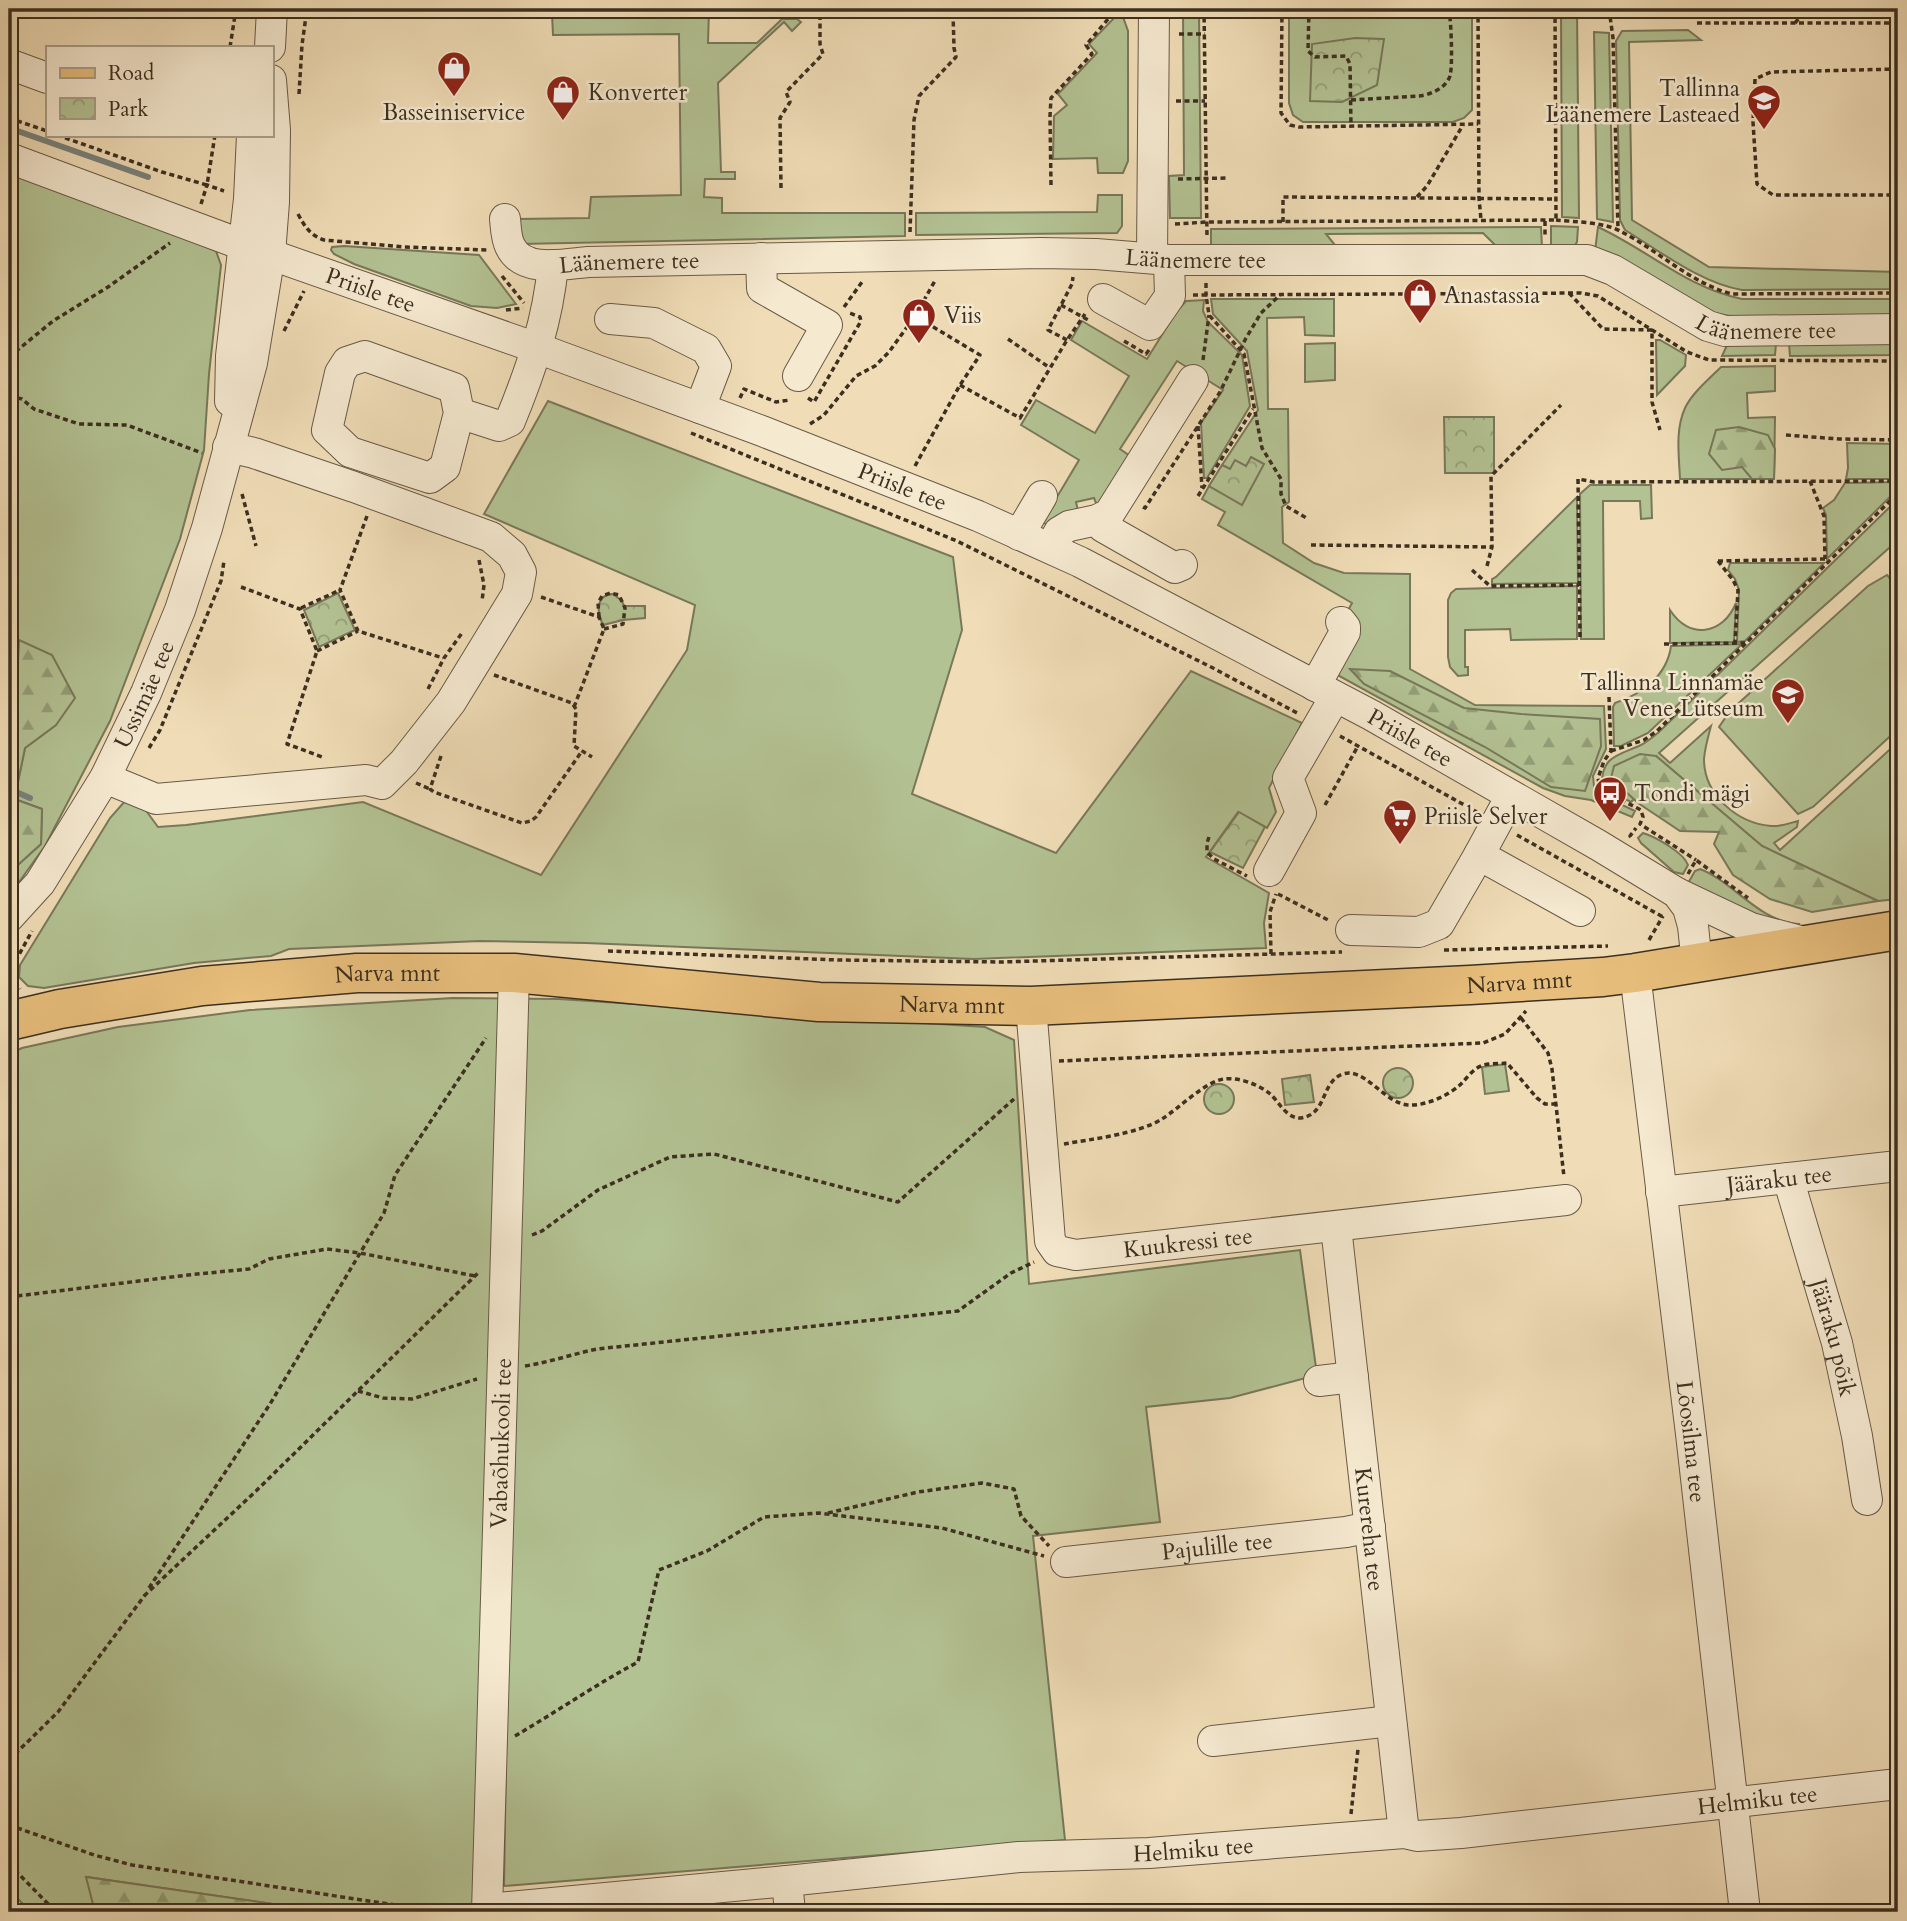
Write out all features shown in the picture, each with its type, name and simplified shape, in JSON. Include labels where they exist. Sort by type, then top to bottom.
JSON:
[{"type":"main road","name":"Narva mnt","points":[[13,1003],[60,1009],[202,986],[357,973],[514,973],[819,1002],[1031,1006],[1603,977],[1629,954],[1704,962],[1898,930]]},
{"type":"street","points":[[270,46],[272,9]]},
{"type":"street","points":[[1104,299],[1150,325],[1170,296],[1152,223],[1154,9]]},
{"type":"street","points":[[9,64],[46,78]]},
{"type":"street","name":"Ussimäe tee","points":[[256,249],[274,202],[273,105]]},
{"type":"street","name":"Ussimäe tee","points":[[9,917],[40,883],[105,778],[146,693],[180,610],[207,528],[252,363],[256,249],[249,199],[252,136]]},
{"type":"street","name":"Priisle tee","points":[[9,158],[537,348],[691,419],[915,491],[1050,548],[1371,715],[1598,845],[1673,900],[1710,909],[1751,928],[1814,944]]},
{"type":"street","points":[[499,260],[506,232],[505,219]]},
{"type":"street","name":"Läänemere tee","points":[[499,260],[518,257],[528,262],[553,265],[588,262],[1041,253],[1161,259],[1587,260],[1613,270],[1708,326],[1725,331],[1898,329]]},
{"type":"street","points":[[761,258],[762,288],[827,325],[800,391]]},
{"type":"street","points":[[459,413],[499,426],[510,421],[537,348],[547,310],[553,265]]},
{"type":"street","points":[[610,319],[654,323],[706,349],[716,366],[691,419]]},
{"type":"street","points":[[365,356],[454,388],[459,413],[445,467],[430,478],[349,452],[327,430],[340,373],[347,362],[365,356]]},
{"type":"street","points":[[1050,548],[1059,532],[1069,526],[1097,520],[1109,514],[1193,380]]},
{"type":"street","points":[[105,778],[156,799],[356,780],[382,784],[404,762],[446,709],[517,594],[521,572],[512,555],[491,537],[254,453],[227,454]]},
{"type":"street","points":[[1019,535],[1042,496]]},
{"type":"street","points":[[1097,520],[1103,527],[1175,568],[1182,565]]},
{"type":"street","points":[[1269,871],[1303,820],[1288,778],[1319,725],[1325,691],[1345,632],[1341,622]]},
{"type":"street","points":[[1350,941],[1419,932],[1439,924],[1511,796]]},
{"type":"street","points":[[1479,855],[1580,911]]},
{"type":"street","points":[[9,941],[40,883]]},
{"type":"street","points":[[1673,900],[1688,908],[1704,962],[1717,950],[1719,937],[1710,909]]},
{"type":"street","name":"Lõosilma tee","points":[[1629,954],[1691,1434],[1745,1912]]},
{"type":"street","name":"Vabaõhukooli tee","points":[[487,1911],[514,973]]},
{"type":"street","points":[[1031,1006],[1044,1073],[1050,1241],[1057,1251]]},
{"type":"street","name":"Jääraku tee","points":[[1661,1192],[1898,1166]]},
{"type":"street","name":"Jääraku põik","points":[[1788,1178],[1837,1343],[1857,1436],[1867,1500]]},
{"type":"street","name":"Kuukressi tee","points":[[1057,1251],[1076,1255],[1336,1227],[1565,1193]]},
{"type":"street","name":"Kurereha tee","points":[[1336,1227],[1370,1527],[1379,1723],[1404,1833]]},
{"type":"street","points":[[1319,1381],[1353,1377]]},
{"type":"street","name":"Pajulille tee","points":[[1066,1562],[1346,1532],[1370,1527]]},
{"type":"street","points":[[1213,1741],[1379,1723]]},
{"type":"street","name":"Helmiku tee","points":[[487,1911],[1019,1857],[1149,1853],[1404,1833],[1417,1836],[1461,1833],[1898,1784]]},
{"type":"street","points":[[787,1881],[790,1912]]},
{"type":"path","points":[[230,46],[236,9]]},
{"type":"path","points":[[1282,9],[1281,113],[1290,125],[1351,127],[1478,124]]},
{"type":"path","points":[[1309,9],[1308,51],[1315,57],[1346,56],[1350,64],[1351,127]]},
{"type":"path","points":[[1351,100],[1429,95],[1442,87],[1450,78],[1449,9]]},
{"type":"path","points":[[1478,9],[1481,221]]},
{"type":"path","points":[[1555,9],[1556,220]]},
{"type":"path","points":[[1609,9],[1613,38],[1618,229]]},
{"type":"path","points":[[1795,23],[1807,9]]},
{"type":"path","points":[[911,220],[914,120],[919,96],[956,57],[953,12]]},
{"type":"path","points":[[1051,185],[1051,98],[1092,54],[1086,45],[1114,12]]},
{"type":"path","points":[[781,188],[780,118],[790,102],[786,92],[822,54],[820,13]]},
{"type":"path","points":[[1697,23],[1898,23]]},
{"type":"path","points":[[1898,69],[1771,72],[1755,79],[1753,122],[1756,184],[1773,195],[1898,195]]},
{"type":"path","points":[[9,118],[46,131]]},
{"type":"path","points":[[1416,198],[1427,186],[1463,125]]},
{"type":"path","points":[[60,136],[226,192]]},
{"type":"path","points":[[9,357],[53,321],[108,287],[194,226],[207,185],[215,136]]},
{"type":"path","points":[[1153,179],[1228,178]]},
{"type":"path","points":[[1283,222],[1283,197],[1556,199]]},
{"type":"path","points":[[294,208],[305,228],[313,236],[324,240],[481,250],[499,260],[528,308],[547,310]]},
{"type":"path","points":[[1152,223],[1556,220],[1618,229],[1713,289],[1732,293],[1898,293]]},
{"type":"path","points":[[481,250],[499,260]]},
{"type":"path","points":[[1067,340],[1048,330],[1072,285],[1073,275]]},
{"type":"path","points":[[802,426],[824,415],[856,376],[875,366],[889,352],[915,316],[936,279]]},
{"type":"path","points":[[841,311],[863,280]]},
{"type":"path","points":[[1170,293],[1206,295],[1209,315],[1202,366],[1193,380]]},
{"type":"path","points":[[1569,293],[1603,329],[1652,330],[1653,402],[1660,430]]},
{"type":"path","points":[[1167,474],[1220,392],[1261,313],[1280,295]]},
{"type":"path","points":[[960,385],[1020,418],[1082,317],[1104,299]]},
{"type":"path","points":[[737,407],[744,389],[776,402],[800,391],[814,401],[861,321],[860,317],[853,313]]},
{"type":"path","points":[[1209,315],[1244,354],[1262,448],[1281,479],[1281,494],[1286,506],[1308,519]]},
{"type":"path","points":[[911,474],[960,385],[980,355],[915,316]]},
{"type":"path","points":[[1008,339],[1050,368]]},
{"type":"path","points":[[9,396],[79,424],[127,425],[227,454]]},
{"type":"path","points":[[1488,566],[1492,547],[1491,476],[1561,405]]},
{"type":"path","points":[[1198,496],[1254,407]]},
{"type":"path","points":[[691,419],[957,541],[1211,667],[1496,823],[1673,900]]},
{"type":"path","points":[[1198,426],[1202,490]]},
{"type":"path","points":[[1786,435],[1898,440]]},
{"type":"path","points":[[1580,637],[1578,479],[1594,482],[1898,481]]},
{"type":"path","points":[[1810,481],[1824,516],[1827,561]]},
{"type":"path","points":[[240,489],[256,546]]},
{"type":"path","points":[[1750,899],[1640,824],[1642,810],[1600,789],[1598,778],[1604,761],[1611,751],[1643,740],[1657,731],[1898,493]]},
{"type":"path","points":[[358,631],[340,590],[375,494]]},
{"type":"path","points":[[467,528],[476,544],[484,585],[481,607]]},
{"type":"path","points":[[1311,545],[1492,547]]},
{"type":"path","points":[[1735,643],[1738,590],[1718,561],[1827,561]]},
{"type":"path","points":[[1472,570],[1490,586],[1579,585]]},
{"type":"path","points":[[484,585],[518,589],[599,617]]},
{"type":"path","points":[[241,587],[300,609],[340,590]]},
{"type":"path","points":[[592,757],[574,746],[575,707],[604,629],[599,617],[598,603],[602,596],[610,593],[619,595],[625,608],[623,624],[604,629]]},
{"type":"path","points":[[300,609],[317,651],[287,744],[326,758]]},
{"type":"path","points":[[427,691],[444,658],[466,627]]},
{"type":"path","points":[[317,651],[358,631],[472,667],[572,703],[575,707]]},
{"type":"path","points":[[1664,644],[1747,643]]},
{"type":"path","points":[[1609,697],[1611,751]]},
{"type":"path","points":[[445,745],[430,789],[522,823],[536,817],[582,751]]},
{"type":"path","points":[[1434,950],[1629,954],[1650,939],[1696,860]]},
{"type":"path","points":[[602,950],[838,960],[1000,962],[1350,941]]},
{"type":"path","points":[[9,980],[13,978],[13,1003]]},
{"type":"path","points":[[144,1595],[256,1491],[506,1247],[542,1231],[597,1190],[670,1157],[714,1154],[898,1202],[1056,1061],[1483,1043],[1505,1034],[1532,1004]]},
{"type":"path","points":[[1521,1018],[1548,1053],[1565,1193]]},
{"type":"path","points":[[9,1760],[58,1712],[144,1595],[270,1404],[384,1213],[395,1175],[489,1034]]},
{"type":"path","points":[[1054,1146],[1134,1130],[1160,1120],[1212,1083],[1223,1079],[1248,1082],[1263,1089],[1291,1116],[1300,1118],[1311,1115],[1319,1108],[1334,1079],[1352,1072],[1396,1102],[1407,1105],[1439,1098],[1458,1087],[1482,1066],[1507,1063],[1537,1098],[1545,1104],[1556,1104]]},
{"type":"path","points":[[9,1297],[249,1269],[269,1259],[327,1249],[475,1276]]},
{"type":"path","points":[[358,1391],[383,1398],[412,1399],[517,1367],[550,1362],[597,1349],[958,1311],[1011,1273],[1057,1251]]},
{"type":"path","points":[[823,1514],[918,1492],[982,1483],[1014,1489],[1021,1516],[1066,1562]]},
{"type":"path","points":[[492,1750],[555,1713],[599,1682],[638,1662],[659,1570],[707,1551],[764,1517],[823,1514],[942,1528],[1066,1562]]},
{"type":"path","points":[[1349,1837],[1357,1750],[1379,1723]]},
{"type":"path","points":[[9,1825],[94,1855],[132,1865],[428,1910],[487,1911]]},
{"type":"path","points":[[9,1864],[56,1912]]},
{"type":"green space","points":[[535,9],[709,9],[708,43],[757,43],[782,19],[797,19],[801,22],[792,31],[784,22],[718,83],[721,172],[735,172],[735,179],[705,179],[704,197],[722,198],[722,213],[905,213],[905,236],[520,244],[517,219],[589,218],[591,197],[681,195],[679,34],[553,35],[552,14],[535,15]]},
{"type":"green space","points":[[1183,9],[1199,9],[1201,218],[1170,218],[1169,176],[1184,175]]},
{"type":"green space","points":[[1289,9],[1472,9],[1472,110],[1464,118],[1453,122],[1303,122],[1293,115],[1289,103]]},
{"type":"green space","points":[[1561,9],[1577,9],[1579,218],[1562,217]]},
{"type":"green space","points":[[1707,9],[1898,9],[1898,14],[1707,15]]},
{"type":"green space","points":[[1115,17],[1123,17],[1128,31],[1128,161],[1123,173],[1098,173],[1097,158],[1053,159],[1054,116],[1067,105],[1058,94],[1097,53],[1089,44]]},
{"type":"green space","points":[[1688,30],[1701,40],[1629,42],[1632,220],[1709,267],[1898,272],[1898,289],[1742,290],[1696,274],[1625,230],[1620,220],[1616,41],[1622,31]]},
{"type":"green space","points":[[1594,32],[1609,33],[1613,222],[1597,219]]},
{"type":"green space","points":[[1355,38],[1384,39],[1377,85],[1342,102],[1310,101],[1312,44]]},
{"type":"green space","points":[[9,172],[150,223],[216,251],[221,265],[204,450],[180,539],[110,721],[45,846],[9,896],[9,873],[41,844],[42,809],[9,797],[9,783],[18,781],[25,748],[56,725],[19,641],[17,683],[9,695],[9,221],[18,213],[18,199],[9,192]]},
{"type":"green space","points":[[1098,195],[1122,195],[1122,226],[1117,233],[916,235],[916,213],[1097,212]]},
{"type":"green space","points":[[1551,226],[1578,227],[1575,245],[1551,248]]},
{"type":"green space","points":[[1541,227],[1542,248],[1498,248],[1483,233],[1326,234],[1339,250],[1211,251],[1211,229]]},
{"type":"green space","points":[[1598,227],[1685,277],[1722,294],[1742,299],[1898,299],[1898,315],[1734,317],[1696,309],[1595,251]]},
{"type":"green space","points":[[332,247],[479,255],[516,304],[497,308],[471,306],[354,264],[331,250]]},
{"type":"green space","points":[[1211,299],[1334,299],[1334,336],[1305,335],[1304,317],[1267,318],[1268,409],[1288,409],[1289,502],[1282,507],[1283,543],[1314,563],[1344,573],[1410,574],[1410,669],[1475,705],[1604,706],[1606,749],[1593,776],[1594,786],[1599,794],[1635,811],[1632,817],[1591,800],[1565,796],[1543,788],[1332,672],[1346,614],[1352,603],[1218,525],[1225,512],[1202,499],[1209,486],[1242,504],[1246,466],[1230,469],[1222,465],[1258,410],[1247,351],[1213,314]]},
{"type":"green space","points":[[1204,300],[1203,311],[1208,322],[1242,355],[1250,406],[1207,478],[1204,478],[1201,423],[1223,390],[1177,361],[1120,449],[1133,458],[1099,511],[1094,498],[1076,502],[1079,515],[1051,527],[1037,519],[1054,502],[1079,460],[1021,425],[1036,400],[1095,433],[1129,376],[1071,340],[1082,321],[1147,359],[1176,312],[1186,301]]},
{"type":"green space","points":[[1898,338],[1898,355],[1790,356],[1789,344]]},
{"type":"green space","points":[[1656,340],[1686,355],[1685,366],[1657,395]]},
{"type":"green space","points":[[1335,343],[1335,380],[1305,382],[1305,344]]},
{"type":"green space","points":[[1728,343],[1776,344],[1775,355],[1722,356]]},
{"type":"green space","points":[[1775,366],[1775,391],[1747,393],[1748,418],[1775,417],[1774,479],[1680,479],[1680,425],[1685,408],[1696,392],[1721,367]]},
{"type":"green space","points":[[548,401],[953,557],[962,630],[912,794],[1056,853],[1191,671],[1302,723],[1269,788],[1276,812],[1267,828],[1238,812],[1206,857],[1269,893],[1264,923],[1266,948],[974,959],[480,941],[289,949],[271,956],[194,963],[44,988],[28,986],[19,977],[20,965],[110,818],[126,800],[142,805],[158,827],[363,802],[541,875],[687,650],[695,605],[484,514]]},
{"type":"green space","points":[[1444,417],[1494,417],[1494,473],[1445,473]]},
{"type":"green space","points":[[1739,427],[1768,435],[1775,449],[1774,479],[1752,479],[1742,467],[1722,470],[1709,454],[1716,430]]},
{"type":"green space","points":[[1847,443],[1898,444],[1898,479],[1846,479]]},
{"type":"green space","points":[[1251,457],[1264,464],[1242,505],[1209,486],[1222,465],[1230,469],[1235,460],[1246,466]]},
{"type":"green space","points":[[1898,482],[1898,489],[1827,559],[1826,515],[1823,508],[1834,500],[1845,483]]},
{"type":"green space","points":[[1590,485],[1651,485],[1652,518],[1641,519],[1640,501],[1603,501],[1604,639],[1581,639],[1580,494]]},
{"type":"green space","points":[[1577,497],[1578,583],[1492,584],[1492,579]]},
{"type":"green space","points":[[1898,499],[1898,540],[1659,753],[1670,763],[1711,726],[1704,755],[1705,772],[1716,795],[1725,805],[1758,824],[1778,826],[1798,821],[1797,827],[1774,843],[1780,850],[1898,742],[1898,899],[1878,901],[1762,846],[1656,756],[1611,778],[1634,799],[1631,802],[1602,785],[1602,775],[1608,762],[1643,744],[1659,732]]},
{"type":"green space","points":[[1730,563],[1824,563],[1745,641],[1737,642],[1739,590],[1728,570]]},
{"type":"green space","points":[[1887,575],[1898,588],[1898,729],[1813,807],[1798,814],[1719,727],[1730,711],[1868,586]]},
{"type":"green space","points":[[1577,586],[1577,639],[1511,640],[1510,629],[1465,630],[1465,667],[1468,667],[1468,675],[1458,676],[1450,667],[1448,600],[1456,589]]},
{"type":"green space","points":[[338,593],[355,630],[319,647],[304,610]]},
{"type":"green space","points":[[613,594],[624,606],[645,606],[645,618],[603,625],[599,610],[600,601]]},
{"type":"green space","points":[[1736,603],[1734,642],[1670,643],[1670,610],[1686,626],[1705,630],[1723,622]]},
{"type":"green space","points":[[19,640],[52,655],[75,698],[56,725],[25,748],[18,782],[9,783],[9,695],[17,683]]},
{"type":"green space","points":[[1742,644],[1648,733],[1621,746],[1614,746],[1615,703],[1635,695],[1659,675],[1669,657],[1671,646]]},
{"type":"green space","points":[[1350,669],[1390,671],[1464,708],[1600,719],[1601,746],[1585,791],[1551,787],[1485,747],[1364,684]]},
{"type":"green space","points":[[1640,754],[1656,756],[1762,846],[1878,901],[1812,912],[1770,899],[1733,875],[1714,844],[1719,832],[1680,831],[1638,803],[1611,778],[1614,766]]},
{"type":"green space","points":[[9,797],[42,809],[41,844],[9,873]]},
{"type":"green space","points":[[1239,812],[1265,827],[1243,868],[1210,852]]},
{"type":"green space","points":[[1643,833],[1662,842],[1685,860],[1688,865],[1683,874],[1674,872],[1641,843],[1638,838]]},
{"type":"green space","points":[[1700,869],[1771,916],[1799,924],[1798,928],[1787,928],[1687,885],[1695,871]]},
{"type":"green space","points":[[453,998],[559,999],[985,1027],[1014,1040],[1029,1284],[1300,1250],[1317,1375],[1230,1398],[1146,1407],[1160,1522],[1033,1536],[1065,1840],[504,1886],[508,1626],[474,1912],[328,1912],[87,1877],[95,1912],[31,1912],[9,1890],[9,1054],[22,1048],[118,1027],[250,1010]]},
{"type":"green space","points":[[1505,1064],[1509,1091],[1485,1094],[1482,1067]]},
{"type":"green space","points":[[1398,1068],[1409,1072],[1413,1083],[1409,1094],[1398,1098],[1387,1094],[1383,1083],[1387,1072]]},
{"type":"green space","points":[[1310,1075],[1314,1102],[1285,1105],[1282,1079]]},
{"type":"green space","points":[[1219,1084],[1230,1088],[1234,1099],[1230,1110],[1219,1114],[1208,1110],[1204,1099],[1208,1088]]},
{"type":"green space","points":[[86,1877],[328,1912],[95,1912]]},
{"type":"waterway","points":[[9,128],[148,177]]},
{"type":"waterway","points":[[9,789],[30,798]]},
{"type":"place","name":"Basseiniservice","points":[[454,98]]},
{"type":"place","name":"Konverter","points":[[563,122]]},
{"type":"place","name":"Tallinna Läänemere Lasteaed","points":[[1764,131]]},
{"type":"place","name":"Anastassia","points":[[1420,325]]},
{"type":"place","name":"Viis","points":[[919,345]]},
{"type":"place","name":"Tallinna Linnamäe Vene Lütseum","points":[[1788,725]]},
{"type":"place","name":"Tondi mägi","points":[[1610,823]]},
{"type":"place","name":"Priisle Selver","points":[[1400,846]]}]
